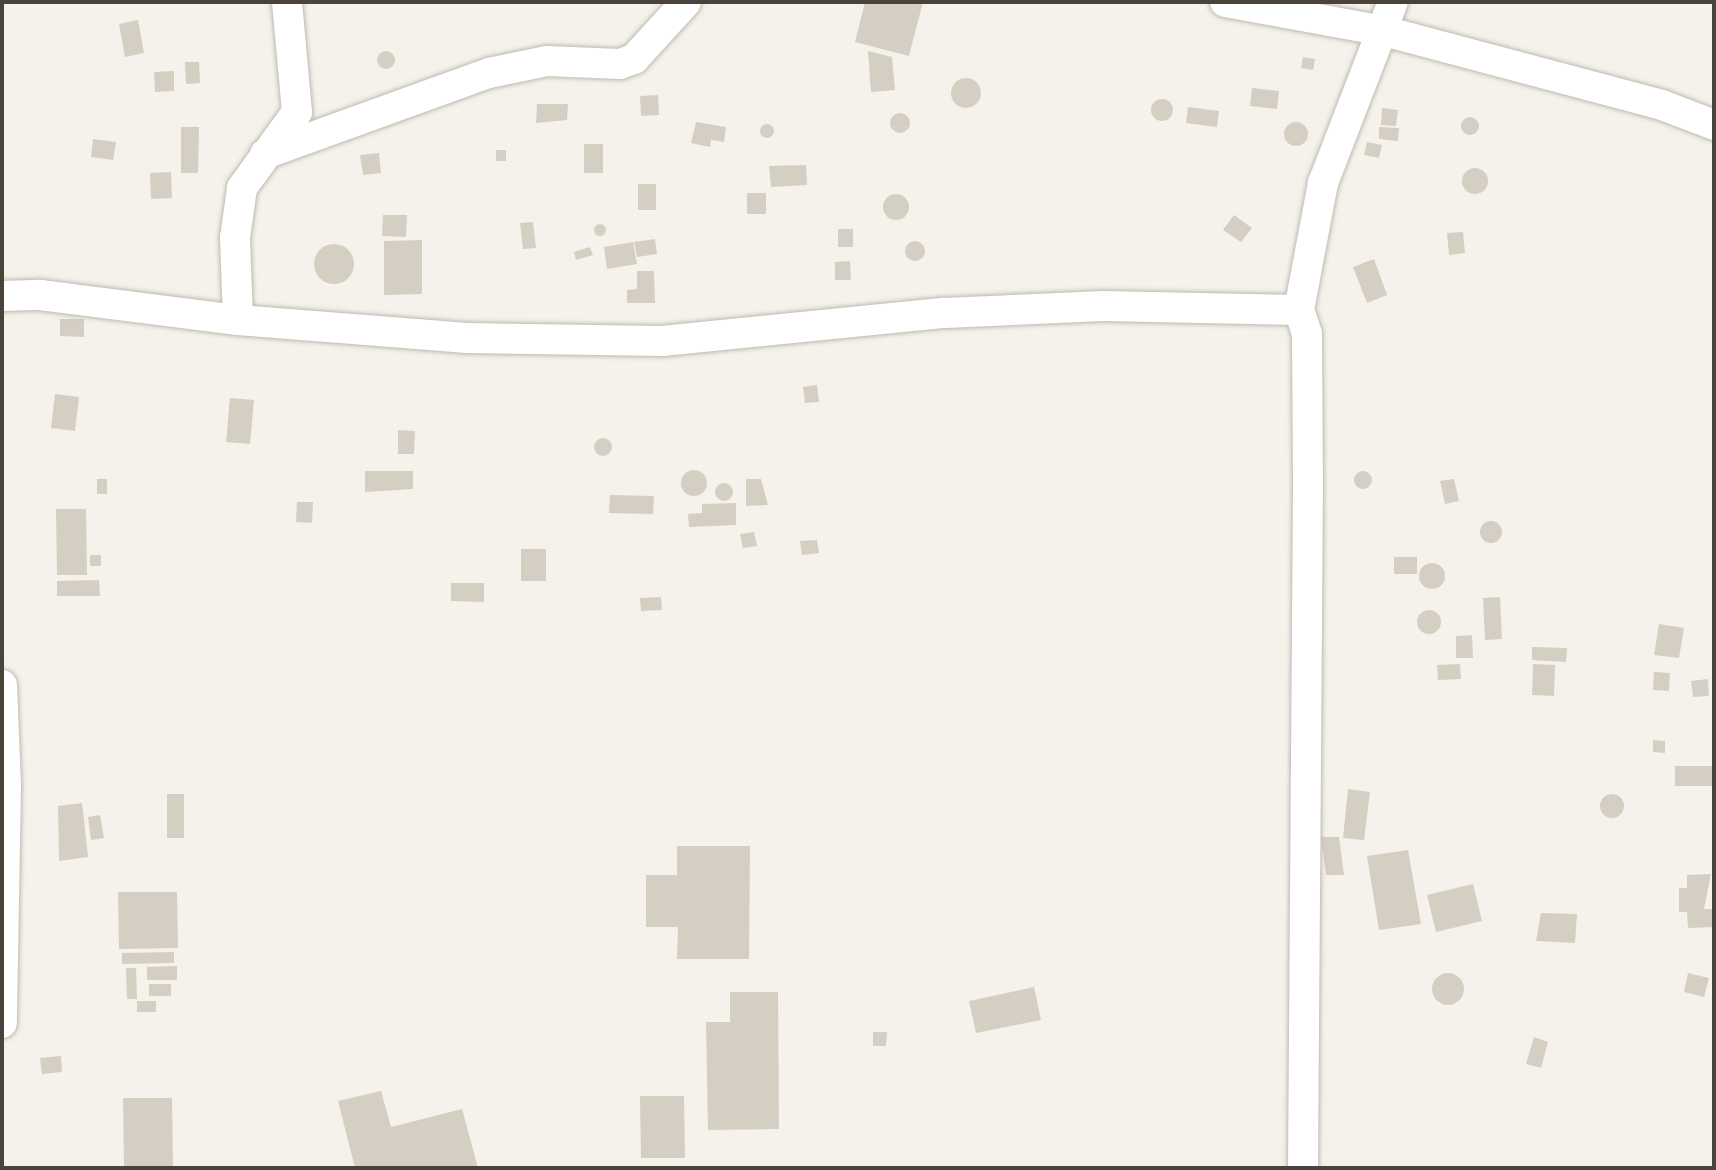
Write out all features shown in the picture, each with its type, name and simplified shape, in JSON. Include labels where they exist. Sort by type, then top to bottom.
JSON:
[{"type":"street","points":[[238,320],[235,238],[242,188],[297,112],[287,2]]},
{"type":"street","points":[[265,154],[489,73],[547,61],[620,64],[634,59],[686,2]]},
{"type":"street","points":[[1225,2],[1384,31],[1662,105],[1714,125]]},
{"type":"street","points":[[1303,1168],[1308,478],[1307,334],[1299,310],[1322,183],[1384,31],[1392,2]]},
{"type":"street","points":[[2,296],[40,295],[238,320],[467,338],[662,341],[945,313],[1103,306],[1299,310]]},
{"type":"street","points":[[2,685],[2,1023]]},
{"type":"building","points":[[865,2],[923,2],[909,56],[855,42]]},
{"type":"building","points":[[138,20],[144,53],[125,57],[119,24]]},
{"type":"building","points":[[382,51],[390,51],[395,60],[393,67],[382,69],[377,64],[377,56]]},
{"type":"building","points":[[868,51],[892,57],[895,90],[871,92]]},
{"type":"building","points":[[1303,57],[1315,59],[1313,70],[1301,68]]},
{"type":"building","points":[[185,62],[199,62],[200,83],[186,84]]},
{"type":"building","points":[[174,71],[174,91],[155,92],[154,72]]},
{"type":"building","points":[[966,78],[977,82],[981,93],[977,104],[966,108],[955,104],[951,93],[955,82]]},
{"type":"building","points":[[1252,88],[1279,91],[1277,109],[1250,106]]},
{"type":"building","points":[[658,95],[659,115],[641,116],[640,96]]},
{"type":"building","points":[[1162,99],[1170,102],[1173,110],[1170,118],[1162,121],[1154,118],[1151,110],[1154,102]]},
{"type":"building","points":[[537,104],[568,104],[567,120],[536,123]]},
{"type":"building","points":[[1188,107],[1219,111],[1217,127],[1186,123]]},
{"type":"building","points":[[1382,108],[1398,110],[1396,126],[1381,125]]},
{"type":"building","points":[[900,113],[907,116],[910,123],[907,130],[900,133],[893,130],[890,123],[893,116]]},
{"type":"building","points":[[1470,117],[1476,120],[1479,126],[1476,132],[1470,135],[1464,132],[1461,126],[1464,120]]},
{"type":"building","points":[[696,122],[726,127],[724,142],[711,140],[710,147],[691,143]]},
{"type":"building","points":[[1296,122],[1304,126],[1308,134],[1304,142],[1296,146],[1288,142],[1284,134],[1288,126]]},
{"type":"building","points":[[767,124],[772,126],[772,136],[767,138],[762,136],[760,131],[762,126]]},
{"type":"building","points":[[181,127],[199,127],[198,173],[181,173]]},
{"type":"building","points":[[1379,127],[1399,128],[1398,141],[1379,139]]},
{"type":"building","points":[[93,139],[116,142],[113,160],[91,157]]},
{"type":"building","points":[[1367,142],[1382,145],[1379,158],[1364,155]]},
{"type":"building","points":[[584,144],[603,144],[603,173],[584,173]]},
{"type":"building","points":[[496,150],[506,150],[506,161],[496,161]]},
{"type":"building","points":[[379,153],[381,173],[363,175],[360,155]]},
{"type":"building","points":[[806,165],[807,185],[771,187],[769,166]]},
{"type":"building","points":[[1475,168],[1484,172],[1488,181],[1484,190],[1475,194],[1466,190],[1462,181],[1466,172]]},
{"type":"building","points":[[171,172],[172,198],[151,199],[150,173]]},
{"type":"building","points":[[638,184],[656,184],[656,210],[638,210]]},
{"type":"building","points":[[747,193],[766,193],[766,214],[747,214]]},
{"type":"building","points":[[896,194],[905,198],[909,207],[905,216],[896,220],[887,216],[883,207],[887,198]]},
{"type":"building","points":[[383,215],[407,215],[406,237],[382,236]]},
{"type":"building","points":[[1234,215],[1252,228],[1241,242],[1223,230]]},
{"type":"building","points":[[533,222],[536,248],[523,249],[520,223]]},
{"type":"building","points":[[600,224],[606,230],[600,236],[594,230]]},
{"type":"building","points":[[838,229],[853,229],[853,247],[838,247]]},
{"type":"building","points":[[1463,232],[1465,253],[1449,255],[1447,233]]},
{"type":"building","points":[[655,239],[657,254],[637,257],[634,242]]},
{"type":"building","points":[[422,240],[422,294],[384,295],[384,241]]},
{"type":"building","points":[[915,241],[922,244],[925,251],[922,258],[915,261],[908,258],[905,251],[908,244]]},
{"type":"building","points":[[633,242],[637,264],[607,269],[604,247]]},
{"type":"building","points":[[334,244],[348,250],[354,264],[348,278],[334,284],[320,278],[314,264],[320,250]]},
{"type":"building","points":[[590,247],[593,255],[576,260],[574,252]]},
{"type":"building","points":[[1374,259],[1387,295],[1367,303],[1353,267]]},
{"type":"building","points":[[850,261],[851,280],[835,280],[835,262]]},
{"type":"building","points":[[637,271],[654,271],[655,303],[627,303],[627,290],[637,289]]},
{"type":"building","points":[[60,319],[84,319],[84,337],[60,336]]},
{"type":"building","points":[[817,385],[819,402],[805,403],[803,387]]},
{"type":"building","points":[[55,394],[79,397],[75,431],[51,428]]},
{"type":"building","points":[[230,398],[254,400],[250,444],[226,442]]},
{"type":"building","points":[[398,430],[415,431],[414,454],[398,454]]},
{"type":"building","points":[[603,438],[611,443],[612,447],[607,455],[603,456],[595,451],[594,447],[599,439]]},
{"type":"building","points":[[694,470],[703,474],[707,483],[703,492],[694,496],[685,492],[681,483],[685,474]]},
{"type":"building","points":[[365,471],[413,471],[413,489],[365,492]]},
{"type":"building","points":[[1359,471],[1367,471],[1372,480],[1370,487],[1359,489],[1354,484],[1354,476]]},
{"type":"building","points":[[97,479],[107,479],[107,494],[97,494]]},
{"type":"building","points":[[746,479],[761,479],[768,505],[746,506]]},
{"type":"building","points":[[1454,479],[1459,501],[1445,504],[1440,481]]},
{"type":"building","points":[[720,483],[728,483],[733,492],[731,499],[720,501],[715,496],[715,488]]},
{"type":"building","points":[[610,495],[654,496],[653,514],[609,513]]},
{"type":"building","points":[[297,502],[313,502],[312,523],[296,522]]},
{"type":"building","points":[[736,503],[736,525],[689,527],[688,514],[702,513],[702,504]]},
{"type":"building","points":[[56,509],[86,509],[87,575],[57,575]]},
{"type":"building","points":[[1491,521],[1499,524],[1502,532],[1499,540],[1491,543],[1483,540],[1480,532],[1483,524]]},
{"type":"building","points":[[754,532],[757,546],[743,548],[740,534]]},
{"type":"building","points":[[817,540],[819,553],[802,555],[800,541]]},
{"type":"building","points":[[521,549],[546,549],[546,581],[521,581]]},
{"type":"building","points":[[90,555],[101,555],[101,566],[90,566]]},
{"type":"building","points":[[1394,557],[1417,557],[1417,574],[1394,574]]},
{"type":"building","points":[[1432,563],[1441,567],[1445,576],[1441,585],[1432,589],[1423,585],[1419,576],[1423,567]]},
{"type":"building","points":[[99,580],[100,596],[57,596],[57,581]]},
{"type":"building","points":[[451,583],[484,583],[484,602],[451,601]]},
{"type":"building","points":[[661,597],[662,610],[641,611],[640,598]]},
{"type":"building","points":[[1500,597],[1502,639],[1485,640],[1483,598]]},
{"type":"building","points":[[1429,610],[1440,617],[1441,622],[1434,633],[1429,634],[1418,627],[1417,622],[1424,611]]},
{"type":"building","points":[[1659,624],[1684,628],[1679,658],[1654,655]]},
{"type":"building","points":[[1472,635],[1473,658],[1456,658],[1456,636]]},
{"type":"building","points":[[1532,647],[1567,648],[1566,662],[1532,660]]},
{"type":"building","points":[[1460,664],[1461,679],[1438,680],[1437,665]]},
{"type":"building","points":[[1533,664],[1555,665],[1554,696],[1532,695]]},
{"type":"building","points":[[1654,672],[1670,673],[1669,691],[1653,690]]},
{"type":"building","points":[[1708,679],[1709,696],[1693,697],[1691,681]]},
{"type":"building","points":[[1653,740],[1665,741],[1665,753],[1653,752]]},
{"type":"building","points":[[1675,766],[1714,766],[1714,786],[1675,786]]},
{"type":"building","points":[[1348,789],[1370,792],[1364,840],[1343,838]]},
{"type":"building","points":[[167,794],[184,794],[184,838],[167,838]]},
{"type":"building","points":[[1607,794],[1617,794],[1624,801],[1624,811],[1617,818],[1607,818],[1600,811],[1600,801]]},
{"type":"building","points":[[82,803],[88,857],[59,861],[58,806]]},
{"type":"building","points":[[100,815],[104,838],[91,840],[88,817]]},
{"type":"building","points":[[1321,837],[1339,837],[1344,875],[1326,875]]},
{"type":"building","points":[[677,846],[750,846],[749,959],[677,959],[678,927],[646,927],[646,875],[677,875]]},
{"type":"building","points":[[1408,850],[1421,924],[1379,930],[1367,856]]},
{"type":"building","points":[[1711,874],[1704,909],[1714,909],[1714,927],[1688,928],[1687,912],[1679,912],[1679,888],[1687,888],[1687,875]]},
{"type":"building","points":[[1473,884],[1482,921],[1436,932],[1427,895]]},
{"type":"building","points":[[118,892],[177,892],[178,948],[119,949]]},
{"type":"building","points":[[1541,913],[1577,914],[1575,943],[1536,941]]},
{"type":"building","points":[[174,952],[174,963],[122,964],[122,953]]},
{"type":"building","points":[[177,966],[177,980],[147,980],[147,967]]},
{"type":"building","points":[[126,968],[136,968],[137,999],[127,999]]},
{"type":"building","points":[[1448,973],[1459,978],[1464,989],[1459,1000],[1448,1005],[1437,1000],[1432,989],[1437,978]]},
{"type":"building","points":[[1688,973],[1709,978],[1704,997],[1684,992]]},
{"type":"building","points":[[149,984],[171,984],[171,996],[149,996]]},
{"type":"building","points":[[1034,987],[1041,1020],[976,1033],[969,1001]]},
{"type":"building","points":[[730,992],[778,992],[779,1129],[708,1130],[706,1022],[730,1022]]},
{"type":"building","points":[[137,1001],[156,1001],[156,1012],[137,1012]]},
{"type":"building","points":[[873,1032],[887,1032],[886,1046],[873,1046]]},
{"type":"building","points":[[1534,1037],[1548,1042],[1541,1068],[1526,1064]]},
{"type":"building","points":[[61,1056],[62,1072],[42,1074],[40,1058]]},
{"type":"building","points":[[381,1091],[391,1127],[462,1109],[478,1168],[355,1168],[338,1101]]},
{"type":"building","points":[[640,1096],[684,1096],[685,1158],[641,1158]]},
{"type":"building","points":[[123,1098],[172,1098],[173,1168],[124,1168]]}]
